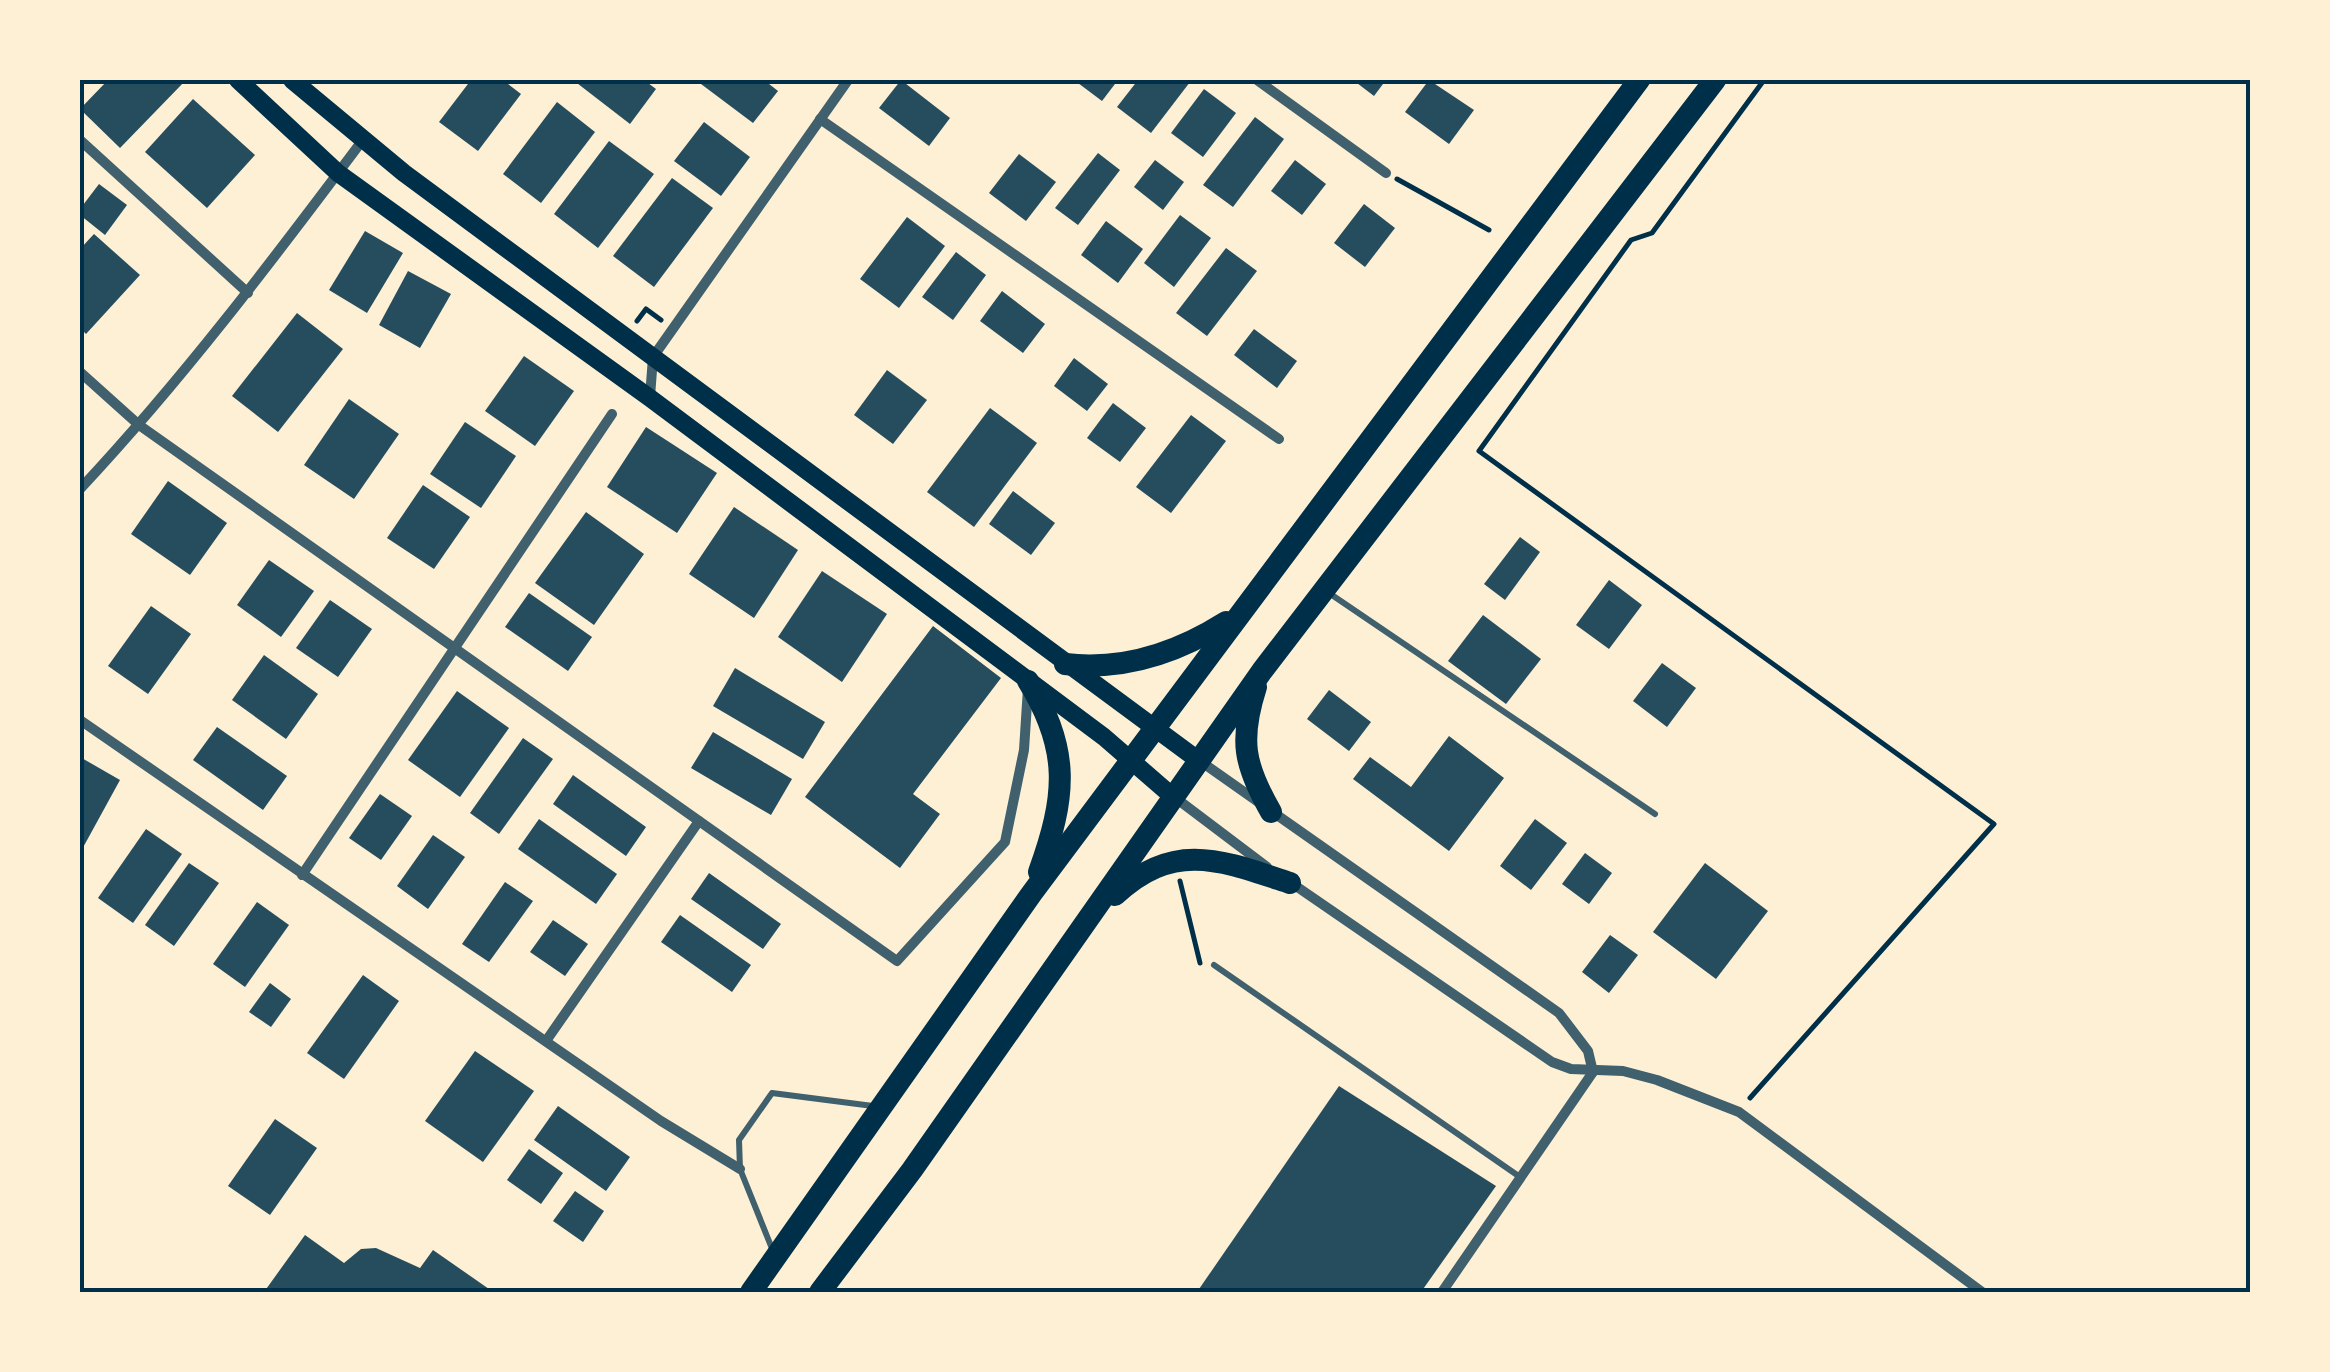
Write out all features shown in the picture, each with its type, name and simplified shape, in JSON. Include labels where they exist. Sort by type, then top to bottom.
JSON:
[{"type":"highway","points":[[751,1292],[1032,893],[1639,80]]},
{"type":"highway","points":[[820,1292],[1262,672],[1715,80]]},
{"type":"highway","points":[[1065,664],[1121,665],[1163,654],[1238,616]]},
{"type":"highway","points":[[1262,672],[1249,712],[1246,760],[1270,812]]},
{"type":"highway","points":[[1028,681],[1052,719],[1060,758],[1060,801],[1032,893]]},
{"type":"highway","points":[[1084,926],[1136,877],[1175,859],[1210,860],[1290,883]]},
{"type":"main road","points":[[238,80],[338,174],[650,398],[1132,759],[1172,796]]},
{"type":"main road","points":[[292,80],[362,141],[1198,760]]},
{"type":"street","points":[[650,398],[653,357],[848,80]]},
{"type":"street","points":[[1257,80],[1386,173]]},
{"type":"street","points":[[820,119],[1279,439]]},
{"type":"street","points":[[80,140],[248,292]]},
{"type":"street","points":[[80,489],[140,425],[248,292],[362,141]]},
{"type":"street","points":[[80,372],[140,425],[897,961],[1005,842],[1024,750],[1028,681]]},
{"type":"street","points":[[302,874],[612,414]]},
{"type":"street","points":[[80,720],[546,1041],[740,1169]]},
{"type":"street","points":[[1198,760],[1559,1013],[1588,1051],[1593,1072],[1442,1292]]},
{"type":"street","points":[[1172,796],[1534,1052],[1571,1069],[1622,1071],[1657,1080],[1738,1112],[1982,1292]]},
{"type":"street","points":[[546,1041],[699,822]]},
{"type":"lane","points":[[1325,591],[1654,814]]},
{"type":"lane","points":[[1214,965],[1520,1178]]},
{"type":"lane","points":[[775,1258],[740,1169],[738,1140],[772,1093],[884,1108]]},
{"type":"path","points":[[1738,1112],[1994,824],[1479,451],[1631,240],[1652,234],[1764,80]]},
{"type":"path","points":[[1386,173],[1489,230]]},
{"type":"path","points":[[1175,859],[1200,966]]},
{"type":"building","points":[[108,80],[186,80],[120,148],[80,109]]},
{"type":"building","points":[[471,80],[503,80],[521,94],[478,151],[439,122]]},
{"type":"building","points":[[573,80],[644,80],[656,89],[630,124]]},
{"type":"building","points":[[704,80],[764,80],[778,91],[753,123],[701,84]]},
{"type":"building","points":[[901,80],[950,118],[929,146],[879,108]]},
{"type":"building","points":[[1074,80],[1118,80],[1102,101]]},
{"type":"building","points":[[1138,80],[1190,82],[1151,133],[1117,107]]},
{"type":"building","points":[[1353,80],[1386,80],[1374,96]]},
{"type":"building","points":[[1429,80],[1474,110],[1449,144],[1405,112]]},
{"type":"building","points":[[1204,89],[1236,113],[1203,157],[1171,133]]},
{"type":"building","points":[[193,99],[255,155],[207,208],[145,152]]},
{"type":"building","points":[[557,102],[595,132],[541,203],[503,174]]},
{"type":"building","points":[[1255,117],[1284,139],[1233,207],[1203,185]]},
{"type":"building","points":[[704,122],[750,157],[721,196],[674,161]]},
{"type":"building","points":[[609,141],[654,174],[598,248],[554,214]]},
{"type":"building","points":[[1098,153],[1120,170],[1078,225],[1055,208]]},
{"type":"building","points":[[1019,154],[1056,182],[1026,221],[989,193]]},
{"type":"building","points":[[1155,160],[1184,182],[1163,210],[1134,187]]},
{"type":"building","points":[[1295,160],[1326,184],[1302,215],[1271,191]]},
{"type":"building","points":[[672,178],[713,208],[654,287],[613,256]]},
{"type":"building","points":[[99,184],[127,205],[105,235],[80,215],[80,209]]},
{"type":"building","points":[[1364,204],[1395,228],[1365,267],[1334,243]]},
{"type":"building","points":[[1180,215],[1211,238],[1174,287],[1144,263]]},
{"type":"building","points":[[907,217],[945,246],[899,308],[860,279]]},
{"type":"building","points":[[1106,221],[1143,249],[1118,283],[1081,255]]},
{"type":"building","points":[[365,231],[403,253],[367,313],[329,290]]},
{"type":"building","points":[[94,234],[140,275],[86,334],[80,328],[80,249]]},
{"type":"building","points":[[1226,248],[1257,271],[1207,336],[1176,313]]},
{"type":"building","points":[[956,252],[986,275],[953,320],[922,297]]},
{"type":"building","points":[[408,271],[451,294],[420,348],[379,325]]},
{"type":"building","points":[[1002,291],[1045,324],[1023,353],[980,321]]},
{"type":"building","points":[[297,313],[343,349],[278,432],[232,396]]},
{"type":"building","points":[[1254,329],[1297,361],[1277,388],[1234,355]]},
{"type":"building","points":[[524,356],[574,391],[535,446],[485,411]]},
{"type":"building","points":[[1074,358],[1108,384],[1087,411],[1054,386]]},
{"type":"building","points":[[887,370],[927,400],[893,444],[854,415]]},
{"type":"building","points":[[349,399],[399,434],[354,499],[304,465]]},
{"type":"building","points":[[1113,403],[1146,428],[1120,462],[1087,438]]},
{"type":"building","points":[[990,408],[1037,443],[974,527],[927,492]]},
{"type":"building","points":[[1191,415],[1226,441],[1171,513],[1136,487]]},
{"type":"building","points":[[465,422],[516,456],[481,508],[430,474]]},
{"type":"building","points":[[646,427],[717,473],[677,533],[607,487]]},
{"type":"building","points":[[168,481],[227,523],[190,575],[131,534]]},
{"type":"building","points":[[423,485],[470,517],[434,569],[387,538]]},
{"type":"building","points":[[1013,491],[1055,523],[1031,555],[989,524]]},
{"type":"building","points":[[734,507],[798,550],[754,618],[689,574]]},
{"type":"building","points":[[586,512],[644,554],[594,625],[535,583]]},
{"type":"building","points":[[1520,537],[1540,552],[1505,600],[1484,584]]},
{"type":"building","points":[[269,560],[314,591],[281,637],[237,605]]},
{"type":"building","points":[[822,571],[887,614],[842,682],[778,637]]},
{"type":"building","points":[[1609,580],[1642,605],[1609,649],[1576,625]]},
{"type":"building","points":[[529,593],[592,637],[568,671],[505,627]]},
{"type":"building","points":[[330,600],[372,629],[338,677],[296,648]]},
{"type":"building","points":[[151,606],[191,634],[148,694],[108,666]]},
{"type":"building","points":[[1483,615],[1541,659],[1506,704],[1448,661]]},
{"type":"building","points":[[933,626],[1001,678],[913,794],[940,814],[900,868],[805,797]]},
{"type":"building","points":[[264,655],[318,694],[286,739],[232,700]]},
{"type":"building","points":[[1662,663],[1696,688],[1667,727],[1633,701]]},
{"type":"building","points":[[735,668],[825,722],[803,759],[713,706]]},
{"type":"building","points":[[1329,690],[1371,722],[1349,751],[1307,719]]},
{"type":"building","points":[[457,691],[509,728],[460,797],[408,760]]},
{"type":"building","points":[[217,727],[287,776],[263,810],[193,760]]},
{"type":"building","points":[[713,732],[792,779],[771,815],[691,768]]},
{"type":"building","points":[[1449,736],[1504,778],[1449,851],[1353,779],[1370,757],[1411,787]]},
{"type":"building","points":[[523,738],[553,759],[499,834],[470,813]]},
{"type":"building","points":[[80,757],[120,780],[80,853]]},
{"type":"building","points":[[573,775],[646,827],[626,856],[553,804]]},
{"type":"building","points":[[380,794],[412,816],[381,860],[349,838]]},
{"type":"building","points":[[539,819],[617,874],[596,904],[518,849]]},
{"type":"building","points":[[1535,819],[1567,843],[1531,890],[1500,866]]},
{"type":"building","points":[[146,829],[182,854],[133,923],[98,898]]},
{"type":"building","points":[[433,835],[465,857],[428,909],[397,886]]},
{"type":"building","points":[[1585,853],[1612,873],[1589,904],[1562,884]]},
{"type":"building","points":[[189,863],[219,883],[174,946],[145,925]]},
{"type":"building","points":[[1705,863],[1768,911],[1716,979],[1653,932]]},
{"type":"building","points":[[709,873],[781,924],[763,949],[691,899]]},
{"type":"building","points":[[505,882],[533,901],[489,962],[462,944]]},
{"type":"building","points":[[257,902],[289,925],[245,987],[213,964]]},
{"type":"building","points":[[680,915],[751,965],[732,992],[661,942]]},
{"type":"building","points":[[553,920],[588,944],[565,976],[530,952]]},
{"type":"building","points":[[1610,935],[1638,955],[1609,993],[1582,972]]},
{"type":"building","points":[[363,975],[399,1001],[344,1079],[307,1053]]},
{"type":"building","points":[[270,983],[291,999],[271,1027],[249,1012]]},
{"type":"building","points":[[475,1051],[534,1091],[483,1162],[425,1121]]},
{"type":"building","points":[[1339,1086],[1496,1186],[1421,1292],[1197,1292]]},
{"type":"building","points":[[558,1106],[630,1157],[606,1191],[534,1140]]},
{"type":"building","points":[[275,1119],[317,1148],[270,1215],[228,1186]]},
{"type":"building","points":[[529,1149],[563,1173],[541,1204],[507,1180]]},
{"type":"building","points":[[575,1191],[604,1211],[583,1242],[553,1221]]},
{"type":"building","points":[[305,1235],[344,1263],[361,1249],[376,1248],[420,1268],[433,1250],[489,1289],[264,1292]]}]
